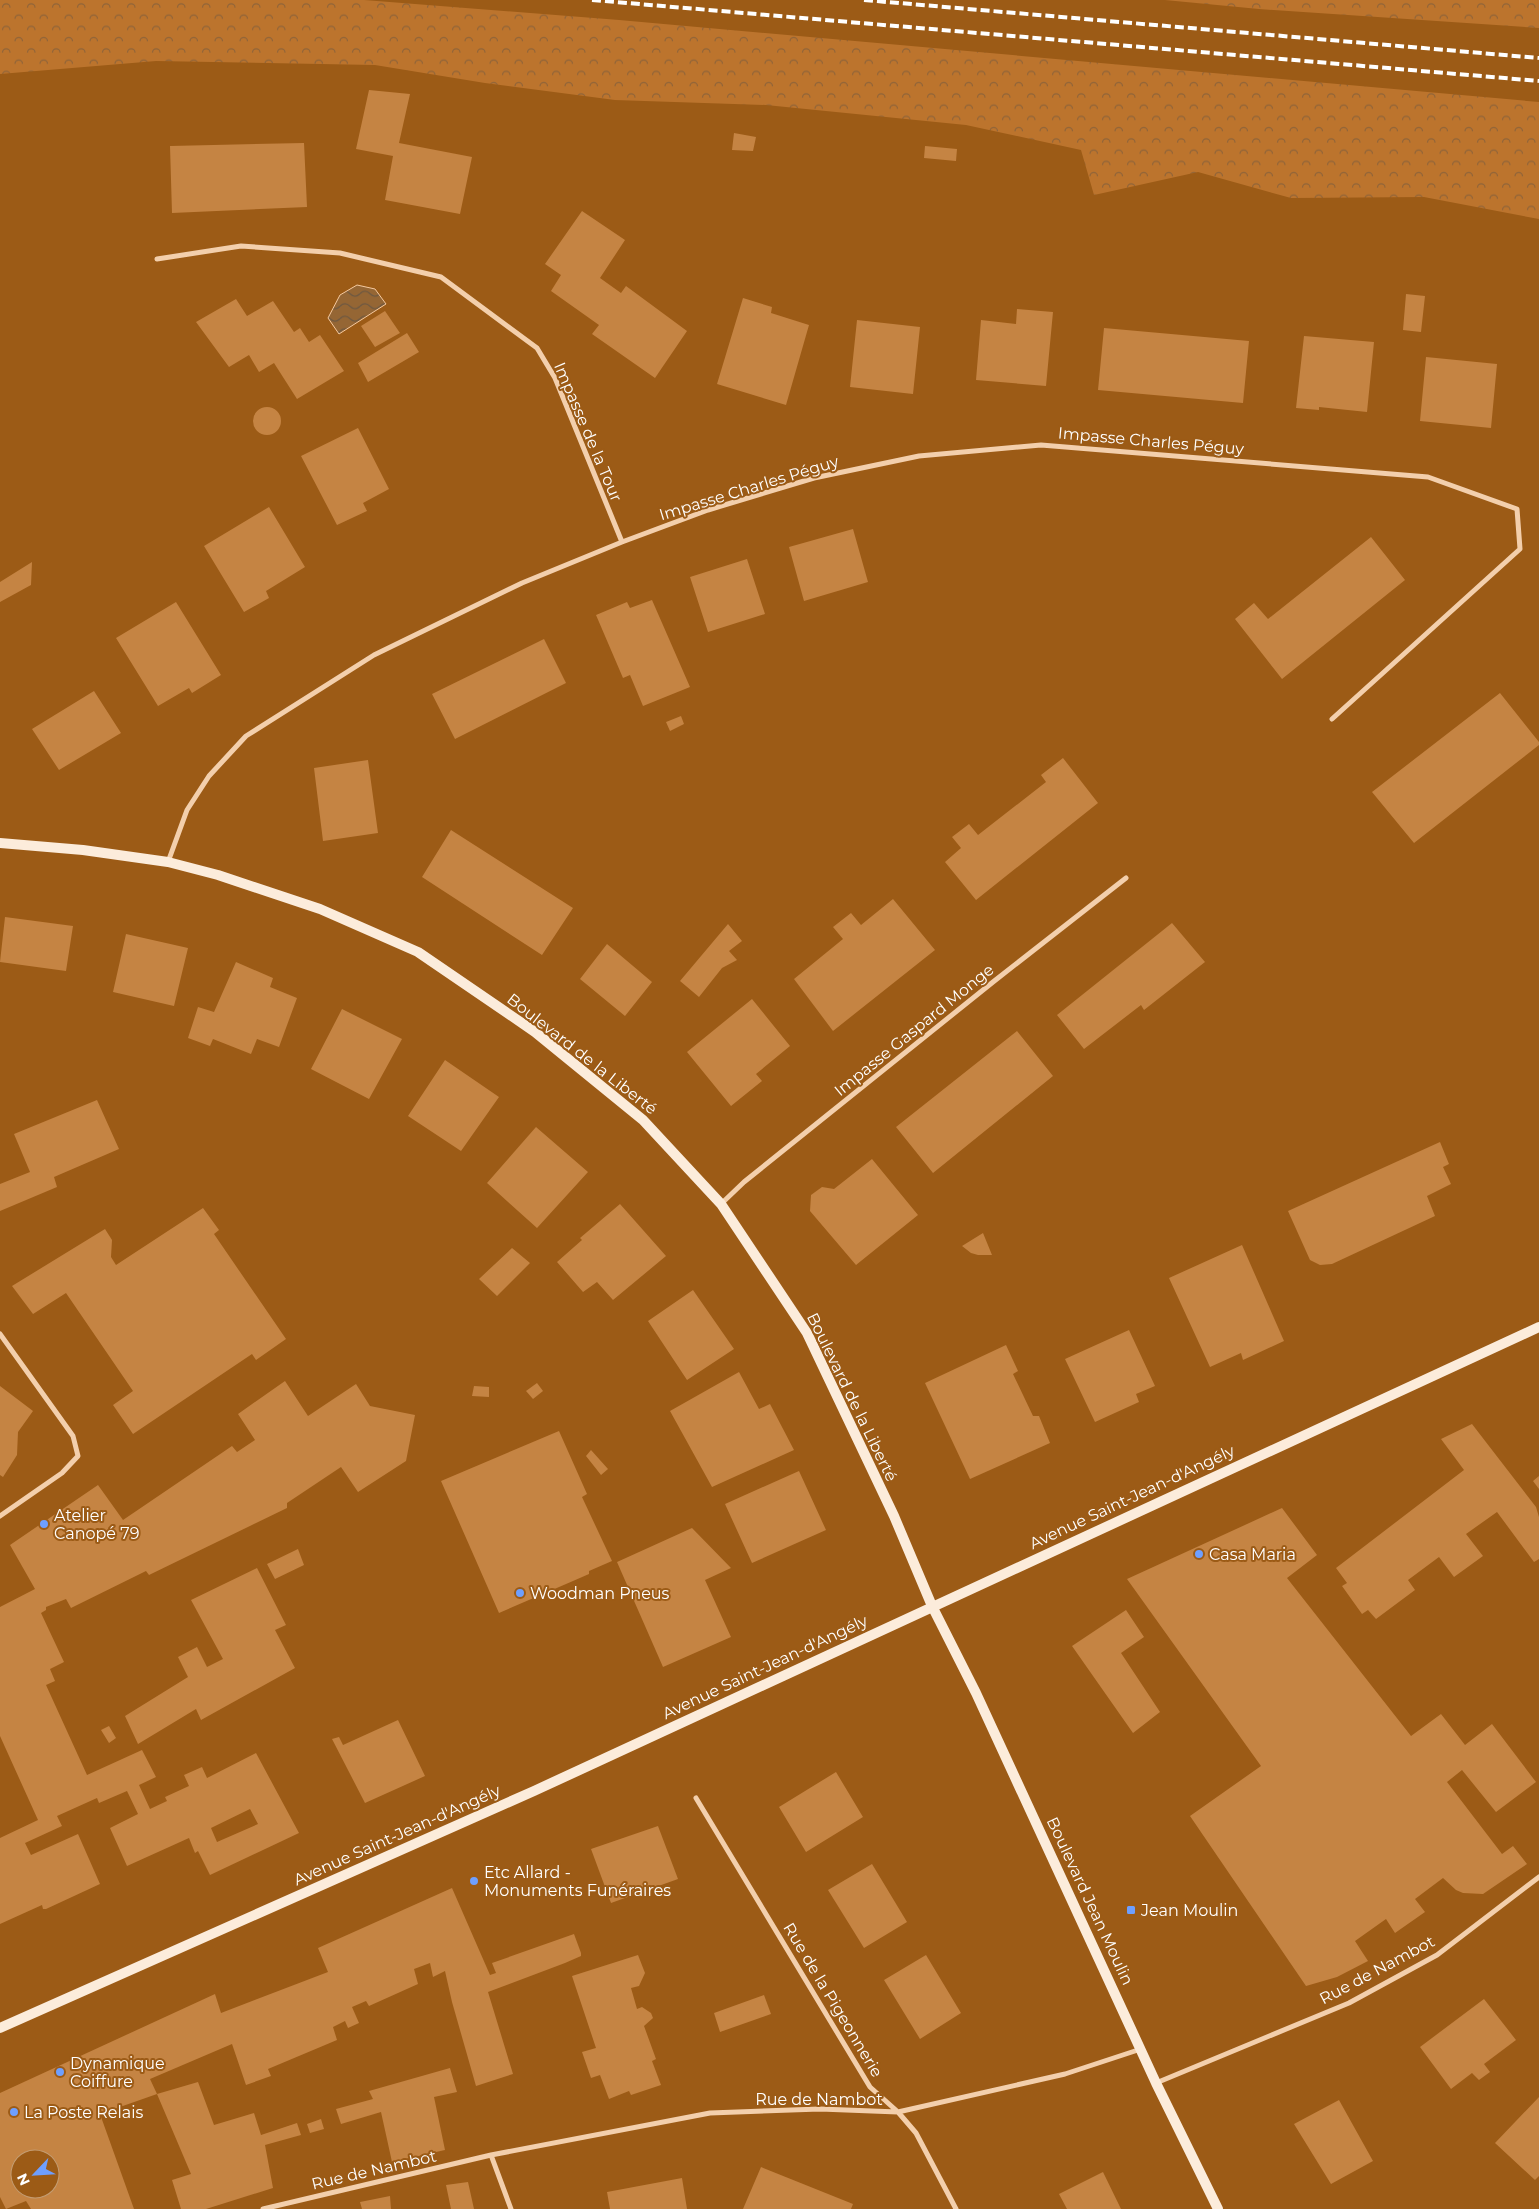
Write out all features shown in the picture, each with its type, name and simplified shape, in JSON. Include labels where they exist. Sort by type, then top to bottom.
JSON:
[{"type":"street","name":"Impasse de la Tour","points":[[157,260],[241,246],[340,253],[441,277],[536,348],[555,378],[622,542]]},
{"type":"street","name":"Impasse Charles Péguy","points":[[168,862],[187,810],[209,776],[246,736],[374,655],[522,582],[708,510],[814,478],[919,456],[1041,445],[1428,477],[1517,509],[1520,549],[1332,719]]},
{"type":"street","name":"Boulevard de la Liberté","points":[[0,844],[84,850],[168,862],[218,875],[320,909],[418,952],[535,1032],[643,1120],[721,1204],[807,1333],[894,1516],[932,1606]]},
{"type":"street","name":"Impasse Gaspard Monge","points":[[721,1204],[744,1182],[1126,878]]},
{"type":"street","name":"Avenue Saint-Jean-d'Angély","points":[[0,2028],[525,1795],[1539,1327]]},
{"type":"street","points":[[0,1334],[73,1436],[78,1456],[62,1473],[0,1516]]},
{"type":"street","name":"Boulevard Jean Moulin","points":[[932,1606],[976,1693],[1142,2048],[1156,2083],[1218,2209]]},
{"type":"street","name":"Rue de la Pigeonnerie","points":[[696,1798],[870,2087],[898,2112],[916,2133],[956,2209]]},
{"type":"street","name":"Rue de Nambot","points":[[1156,2083],[1349,2003],[1437,1955],[1539,1877]]},
{"type":"street","name":"Rue de Nambot","points":[[262,2209],[491,2155],[710,2113],[820,2108],[898,2112],[1065,2074],[1142,2048]]},
{"type":"street","points":[[491,2155],[511,2209]]},
{"type":"green space","points":[[0,0],[364,0],[619,20],[1539,102],[1539,219],[1424,197],[1291,198],[1198,172],[1094,195],[1081,150],[966,125],[766,105],[615,100],[485,83],[375,65],[156,61],[0,74]]},
{"type":"green space","points":[[1165,0],[1539,0],[1539,28],[1259,9]]},
{"type":"water","points":[[357,285],[375,289],[386,304],[339,334],[328,318],[340,295]]},
{"type":"building","points":[[369,90],[410,94],[399,143],[472,157],[460,214],[385,200],[393,156],[356,149]]},
{"type":"building","points":[[734,133],[756,137],[753,151],[732,150]]},
{"type":"building","points":[[304,143],[307,207],[172,213],[170,146]]},
{"type":"building","points":[[925,146],[957,149],[956,161],[924,158]]},
{"type":"building","points":[[582,211],[625,240],[600,278],[621,293],[626,286],[687,331],[655,378],[592,334],[599,325],[551,291],[561,275],[545,264]]},
{"type":"building","points":[[1406,294],[1425,296],[1421,332],[1403,330]]},
{"type":"building","points":[[743,298],[772,307],[771,313],[809,325],[786,405],[717,384]]},
{"type":"building","points":[[236,299],[247,316],[273,301],[294,332],[300,328],[309,342],[320,335],[344,371],[297,399],[274,363],[259,372],[249,355],[229,367],[196,322]]},
{"type":"building","points":[[1017,309],[1053,312],[1046,386],[976,380],[981,320],[1016,324]]},
{"type":"building","points":[[385,311],[400,333],[375,347],[361,326]]},
{"type":"building","points":[[857,320],[920,327],[913,394],[850,387]]},
{"type":"building","points":[[1104,328],[1249,341],[1243,403],[1098,390]]},
{"type":"building","points":[[407,333],[419,352],[368,382],[358,363]]},
{"type":"building","points":[[1304,336],[1374,342],[1367,412],[1319,407],[1319,410],[1296,408]]},
{"type":"building","points":[[1426,357],[1497,364],[1491,428],[1420,421]]},
{"type":"building","points":[[267,407],[277,411],[281,421],[277,431],[267,435],[257,431],[253,421],[257,411]]},
{"type":"building","points":[[358,428],[389,489],[363,503],[367,511],[337,525],[301,456]]},
{"type":"building","points":[[269,507],[305,567],[266,591],[269,598],[244,612],[204,546]]},
{"type":"building","points":[[853,529],[868,582],[804,601],[789,547]]},
{"type":"building","points":[[1371,537],[1405,580],[1282,679],[1235,619],[1254,603],[1268,619]]},
{"type":"building","points":[[747,559],[765,614],[708,632],[690,577]]},
{"type":"building","points":[[32,562],[31,585],[0,602],[0,582]]},
{"type":"building","points":[[652,600],[690,687],[643,706],[630,675],[623,678],[596,615],[627,602],[630,608]]},
{"type":"building","points":[[176,602],[221,675],[192,693],[189,688],[158,706],[116,638]]},
{"type":"building","points":[[544,639],[566,683],[455,739],[432,694]]},
{"type":"building","points":[[94,691],[121,733],[59,770],[32,729]]},
{"type":"building","points":[[1500,693],[1539,742],[1539,745],[1414,843],[1372,792]]},
{"type":"building","points":[[681,716],[684,724],[670,731],[666,722]]},
{"type":"building","points":[[1063,758],[1098,803],[976,900],[945,862],[961,848],[952,837],[969,824],[978,835],[1046,782],[1041,775]]},
{"type":"building","points":[[368,760],[378,833],[323,841],[314,768]]},
{"type":"building","points":[[451,830],[573,908],[542,955],[422,877]]},
{"type":"building","points":[[893,899],[935,950],[833,1031],[794,979],[843,939],[833,927],[851,913],[861,925]]},
{"type":"building","points":[[5,917],[73,926],[66,971],[0,962]]},
{"type":"building","points":[[1172,923],[1205,962],[1144,1010],[1141,1005],[1084,1049],[1057,1015]]},
{"type":"building","points":[[728,924],[742,941],[729,951],[737,960],[722,968],[699,997],[680,981]]},
{"type":"building","points":[[126,934],[188,948],[174,1006],[113,992]]},
{"type":"building","points":[[607,944],[652,982],[625,1016],[580,979]]},
{"type":"building","points":[[236,962],[273,978],[270,987],[297,998],[279,1047],[257,1039],[251,1054],[213,1039],[210,1046],[188,1038],[198,1007],[214,1012]]},
{"type":"building","points":[[752,999],[790,1046],[756,1074],[762,1081],[731,1106],[687,1052]]},
{"type":"building","points":[[342,1009],[402,1039],[369,1099],[311,1069]]},
{"type":"building","points":[[1017,1031],[1053,1076],[933,1173],[896,1127]]},
{"type":"building","points":[[445,1060],[499,1097],[461,1151],[408,1116]]},
{"type":"building","points":[[97,1100],[119,1149],[54,1177],[57,1187],[0,1211],[0,1184],[30,1172],[14,1134]]},
{"type":"building","points":[[536,1127],[588,1172],[537,1228],[487,1183]]},
{"type":"building","points":[[1440,1142],[1449,1164],[1443,1167],[1451,1184],[1427,1196],[1435,1216],[1332,1264],[1320,1265],[1310,1260],[1288,1211]]},
{"type":"building","points":[[872,1159],[918,1215],[856,1265],[810,1211],[811,1195],[822,1187],[834,1189]]},
{"type":"building","points":[[620,1204],[666,1256],[613,1300],[597,1282],[583,1292],[557,1262],[582,1240],[580,1238]]},
{"type":"building","points":[[203,1208],[219,1230],[214,1234],[286,1339],[256,1360],[252,1354],[133,1434],[113,1405],[133,1391],[66,1293],[33,1314],[12,1286],[105,1229],[112,1240],[111,1257],[116,1265]]},
{"type":"building","points":[[983,1233],[992,1255],[971,1253],[962,1246]]},
{"type":"building","points":[[1242,1245],[1284,1341],[1243,1360],[1241,1353],[1210,1367],[1169,1278]]},
{"type":"building","points":[[512,1248],[530,1263],[497,1296],[479,1279]]},
{"type":"building","points":[[693,1290],[734,1349],[687,1380],[648,1321]]},
{"type":"building","points":[[1129,1330],[1155,1386],[1136,1394],[1139,1402],[1095,1422],[1065,1359]]},
{"type":"building","points":[[1006,1345],[1018,1371],[1013,1374],[1033,1416],[1039,1416],[1050,1443],[970,1479],[925,1383]]},
{"type":"building","points":[[739,1372],[759,1409],[770,1404],[794,1450],[712,1487],[670,1411]]},
{"type":"building","points":[[285,1381],[308,1416],[356,1384],[370,1406],[415,1415],[406,1461],[358,1492],[341,1467],[287,1503],[287,1508],[149,1575],[146,1571],[71,1608],[66,1599],[46,1607],[46,1610],[41,1613],[64,1662],[50,1669],[55,1681],[46,1685],[87,1775],[142,1750],[156,1777],[139,1785],[150,1809],[167,1801],[165,1797],[189,1786],[184,1775],[202,1767],[207,1778],[256,1753],[299,1833],[210,1875],[198,1851],[195,1853],[189,1838],[127,1866],[110,1828],[138,1814],[127,1791],[99,1803],[97,1798],[57,1816],[62,1826],[25,1843],[31,1855],[78,1834],[100,1884],[46,1909],[43,1909],[42,1905],[0,1924],[0,1838],[38,1820],[0,1736],[0,1607],[35,1589],[10,1545],[98,1485],[123,1520],[232,1446],[237,1452],[255,1440],[238,1414]],"holes":[[[250,1809],[258,1824],[217,1842],[211,1828]]]},
{"type":"building","points":[[537,1383],[543,1391],[533,1399],[526,1391]]},
{"type":"building","points":[[0,1386],[33,1411],[18,1432],[17,1455],[3,1477],[0,1475]]},
{"type":"building","points":[[474,1386],[489,1387],[489,1397],[472,1396]]},
{"type":"building","points":[[1472,1424],[1536,1507],[1539,1517],[1539,1559],[1534,1562],[1497,1512],[1466,1534],[1483,1556],[1454,1577],[1439,1557],[1408,1580],[1415,1590],[1376,1619],[1368,1610],[1362,1614],[1342,1586],[1347,1583],[1336,1568],[1464,1470],[1441,1439]]},
{"type":"building","points":[[559,1431],[587,1494],[582,1497],[612,1561],[589,1571],[589,1574],[499,1613],[441,1481]]},
{"type":"building","points":[[591,1450],[608,1469],[601,1475],[586,1456]]},
{"type":"building","points":[[799,1471],[826,1530],[752,1563],[725,1504]]},
{"type":"building","points":[[1539,1476],[1539,1489],[1533,1481]]},
{"type":"building","points":[[1282,1508],[1317,1555],[1287,1578],[1411,1736],[1441,1714],[1465,1745],[1492,1724],[1536,1782],[1496,1812],[1462,1770],[1447,1782],[1502,1854],[1513,1846],[1527,1864],[1483,1894],[1463,1893],[1456,1890],[1443,1878],[1415,1899],[1425,1912],[1395,1933],[1386,1919],[1355,1941],[1368,1961],[1337,1977],[1306,1986],[1190,1816],[1261,1766],[1127,1579]]},
{"type":"building","points":[[692,1528],[731,1568],[705,1580],[731,1637],[663,1667],[617,1562]]},
{"type":"building","points":[[298,1549],[304,1565],[275,1579],[267,1564]]},
{"type":"building","points":[[257,1568],[286,1625],[275,1630],[295,1668],[201,1720],[196,1709],[138,1744],[125,1716],[188,1677],[178,1657],[197,1647],[207,1667],[223,1659],[191,1600]]},
{"type":"building","points":[[1126,1610],[1144,1637],[1121,1653],[1160,1712],[1133,1733],[1072,1646]]},
{"type":"building","points":[[398,1720],[425,1776],[365,1803],[332,1739],[339,1737],[343,1745]]},
{"type":"building","points":[[109,1726],[116,1738],[109,1743],[101,1730]]},
{"type":"building","points":[[836,1772],[863,1817],[806,1852],[779,1807]]},
{"type":"building","points":[[658,1826],[678,1879],[611,1903],[591,1849]]},
{"type":"building","points":[[872,1864],[907,1922],[864,1948],[828,1890]]},
{"type":"building","points":[[452,1888],[490,1975],[496,1973],[492,1963],[574,1934],[581,1953],[581,1956],[565,1963],[488,1992],[513,2074],[476,2086],[445,1971],[433,1977],[430,1963],[414,1969],[418,1984],[369,2006],[366,2001],[352,2007],[359,2023],[348,2028],[345,2021],[333,2027],[337,2040],[268,2069],[271,2076],[246,2085],[232,2044],[150,2079],[157,2094],[100,2114],[134,2209],[31,2209],[26,2201],[6,2209],[0,2197],[0,2093],[215,1994],[221,2013],[328,1972],[318,1948]]},
{"type":"building","points":[[638,1955],[645,1973],[639,1986],[631,1988],[637,2009],[642,2007],[651,2013],[653,2018],[644,2026],[656,2059],[652,2061],[661,2085],[631,2095],[629,2091],[609,2099],[600,2075],[591,2078],[582,2052],[596,2048],[572,1976]]},
{"type":"building","points":[[926,1955],[961,2013],[920,2039],[884,1980]]},
{"type":"building","points":[[764,1995],[771,2014],[720,2032],[714,2013]]},
{"type":"building","points":[[1484,1999],[1516,2040],[1484,2064],[1490,2072],[1479,2080],[1472,2073],[1451,2089],[1420,2047]]},
{"type":"building","points":[[450,2068],[457,2092],[434,2097],[445,2150],[392,2162],[381,2112],[341,2124],[336,2109],[373,2099],[369,2091]]},
{"type":"building","points":[[198,2082],[214,2125],[254,2113],[261,2135],[297,2123],[301,2135],[265,2145],[273,2188],[206,2209],[181,2209],[172,2180],[191,2174],[157,2094]]},
{"type":"building","points":[[1539,2097],[1539,2176],[1535,2180],[1495,2143]]},
{"type":"building","points":[[1339,2100],[1373,2161],[1331,2184],[1294,2124]]},
{"type":"building","points":[[321,2119],[324,2129],[310,2133],[307,2124]]},
{"type":"building","points":[[761,2167],[853,2204],[851,2209],[743,2209]]},
{"type":"building","points":[[1103,2172],[1121,2209],[1067,2209],[1059,2194]]},
{"type":"building","points":[[682,2178],[687,2209],[610,2209],[607,2192]]},
{"type":"building","points":[[468,2182],[474,2209],[451,2209],[446,2185]]},
{"type":"building","points":[[390,2196],[391,2209],[362,2209],[360,2202]]},
{"type":"railway","points":[[592,0],[1539,81]]},
{"type":"railway","points":[[864,0],[1539,58]]},
{"type":"place","name":"Atelier Canopé 79","points":[[44,1524]]},
{"type":"place","name":"Casa Maria","points":[[1199,1554]]},
{"type":"place","name":"Woodman Pneus","points":[[520,1593]]},
{"type":"place","name":"Etc Allard - Monuments Funéraires","points":[[474,1881]]},
{"type":"place","name":"Jean Moulin","points":[[1131,1910]]},
{"type":"place","name":"Dynamique Coiffure","points":[[60,2072]]},
{"type":"place","name":"La Poste Relais","points":[[14,2112]]}]
